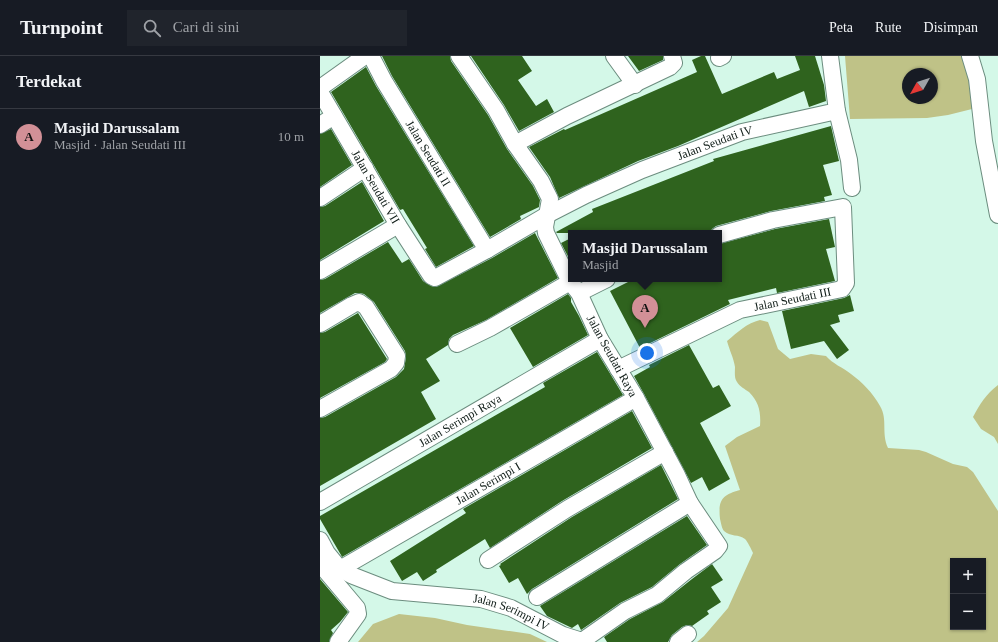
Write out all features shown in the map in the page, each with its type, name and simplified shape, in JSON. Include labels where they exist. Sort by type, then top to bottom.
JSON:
[{"type":"street","points":[[320,88],[365,56]]},
{"type":"street","name":"Jalan Seudati II","points":[[371,56],[384,81],[487,250]]},
{"type":"street","name":"Jalan Seudati Raya","points":[[459,56],[496,110],[514,144],[541,181],[549,196],[550,199],[546,233],[568,275]]},
{"type":"street","points":[[614,56],[635,85]]},
{"type":"street","points":[[514,144],[567,116],[670,68],[674,63],[672,56]]},
{"type":"street","points":[[830,56],[837,111],[849,160],[852,188]]},
{"type":"street","points":[[970,56],[977,79],[984,141],[998,215]]},
{"type":"street","name":"Jalan Seudati VII","points":[[320,92],[398,225],[431,276],[435,278],[487,250]]},
{"type":"street","name":"Jalan Seudati IV","points":[[547,215],[586,195],[642,170],[742,132],[837,111]]},
{"type":"street","points":[[320,125],[334,116]]},
{"type":"street","points":[[320,198],[365,168]]},
{"type":"street","name":"Jalan Seudati III","points":[[618,369],[740,310],[842,289],[846,283],[843,207],[773,220],[722,234]]},
{"type":"street","points":[[487,250],[547,215]]},
{"type":"street","points":[[320,271],[398,225]]},
{"type":"street","name":"Jalan Seudati Raya","points":[[571,282],[600,339],[636,398],[665,452],[690,503],[719,544],[715,551]]},
{"type":"street","points":[[457,344],[574,287],[595,282]]},
{"type":"street","points":[[320,324],[359,302],[366,307],[396,356],[396,363],[391,369],[320,409]]},
{"type":"street","name":"Jalan Serimpi Raya","points":[[320,502],[600,339]]},
{"type":"street","name":"Jalan Serimpi I","points":[[340,569],[636,398]]},
{"type":"street","points":[[488,560],[567,509],[665,452]]},
{"type":"street","points":[[537,597],[690,503]]},
{"type":"street","name":"Jalan Serimpi IV","points":[[320,540],[327,553],[340,569],[351,575],[392,590],[481,599],[511,608],[563,635],[583,641],[626,611],[657,595],[686,571],[715,551]]},
{"type":"street","points":[[320,564],[357,608],[358,614],[338,642]]},
{"type":"green space","points":[[845,56],[972,56],[980,107],[948,115],[927,118],[850,119]]},
{"type":"green space","points":[[760,320],[768,322],[778,349],[790,359],[811,354],[826,356],[863,384],[871,392],[880,406],[884,416],[885,437],[888,448],[919,450],[953,464],[967,467],[973,472],[998,511],[998,642],[697,642],[728,608],[753,553],[745,539],[724,531],[720,519],[722,499],[729,494],[740,490],[725,446],[737,437],[760,426],[760,412],[755,400],[736,380],[735,367],[727,341],[751,323]]},
{"type":"green space","points":[[998,385],[998,444],[994,437],[981,429],[973,417],[990,392]]},
{"type":"green space","points":[[399,614],[435,618],[467,625],[530,634],[547,642],[358,642],[373,624]]},
{"type":"building","points":[[382,56],[450,56],[451,61],[488,115],[507,149],[533,186],[540,200],[539,207],[520,216],[521,219],[490,237],[392,76]]},
{"type":"building","points":[[471,56],[522,56],[532,71],[518,80],[536,106],[547,99],[554,112],[519,131],[504,105]]},
{"type":"building","points":[[628,56],[663,56],[663,60],[639,71]]},
{"type":"building","points":[[705,56],[722,94],[774,72],[777,79],[800,70],[795,56],[815,56],[824,85],[826,101],[809,107],[804,91],[678,146],[638,161],[559,198],[550,177],[529,147],[564,129],[565,130],[697,72],[692,60]]},
{"type":"building","points":[[366,67],[376,86],[474,246],[436,267],[425,249],[427,248],[403,209],[400,210],[331,92]]},
{"type":"building","points":[[831,126],[839,161],[823,165],[832,195],[824,197],[825,201],[771,211],[716,226],[712,230],[568,230],[568,233],[556,232],[593,212],[592,209],[714,161],[713,159]]},
{"type":"building","points":[[331,129],[352,165],[320,187],[320,134]]},
{"type":"building","points":[[362,182],[384,221],[320,260],[320,207],[325,206]]},
{"type":"building","points":[[829,219],[835,247],[826,249],[835,281],[777,293],[776,288],[728,300],[730,304],[640,348],[610,291],[628,282],[722,282],[722,243],[775,229]]},
{"type":"building","points":[[535,233],[558,278],[486,320],[453,335],[449,339],[448,345],[426,359],[440,381],[421,392],[436,419],[320,486],[320,418],[325,417],[396,377],[404,369],[406,357],[405,351],[374,302],[364,294],[355,293],[320,313],[320,280],[325,279],[388,242],[402,263],[409,259],[423,281],[436,287],[492,258]]},
{"type":"building","points":[[568,240],[568,256],[561,243]]},
{"type":"building","points":[[568,294],[588,335],[533,367],[510,328]]},
{"type":"building","points":[[850,295],[854,311],[838,315],[840,322],[830,325],[849,350],[837,359],[824,341],[791,349],[782,311],[844,298]]},
{"type":"building","points":[[358,313],[387,359],[385,362],[320,398],[320,333],[325,332]]},
{"type":"building","points":[[689,345],[713,388],[719,385],[731,406],[700,423],[730,479],[709,491],[702,477],[691,483],[634,376],[650,367],[649,365]]},
{"type":"building","points":[[597,352],[623,395],[342,557],[320,519],[320,516],[545,387],[543,383]]},
{"type":"building","points":[[632,411],[652,448],[562,501],[490,548],[485,539],[436,570],[437,572],[423,581],[417,572],[402,581],[390,561],[466,513],[463,509]]},
{"type":"building","points":[[661,465],[678,499],[532,589],[527,594],[518,578],[509,583],[499,566],[501,565],[500,564],[572,517]]},
{"type":"building","points":[[687,516],[707,545],[680,564],[652,587],[620,603],[581,630],[578,624],[572,628],[547,616],[540,606]]},
{"type":"building","points":[[712,564],[723,580],[711,587],[721,602],[707,611],[709,614],[692,626],[687,625],[682,627],[672,635],[668,642],[607,642],[604,637],[630,619],[663,602]]},
{"type":"building","points":[[320,579],[348,612],[331,630],[333,633],[329,642],[320,642]]},
{"type":"place","name":"Masjid Darussalam","points":[[645,328]]}]
